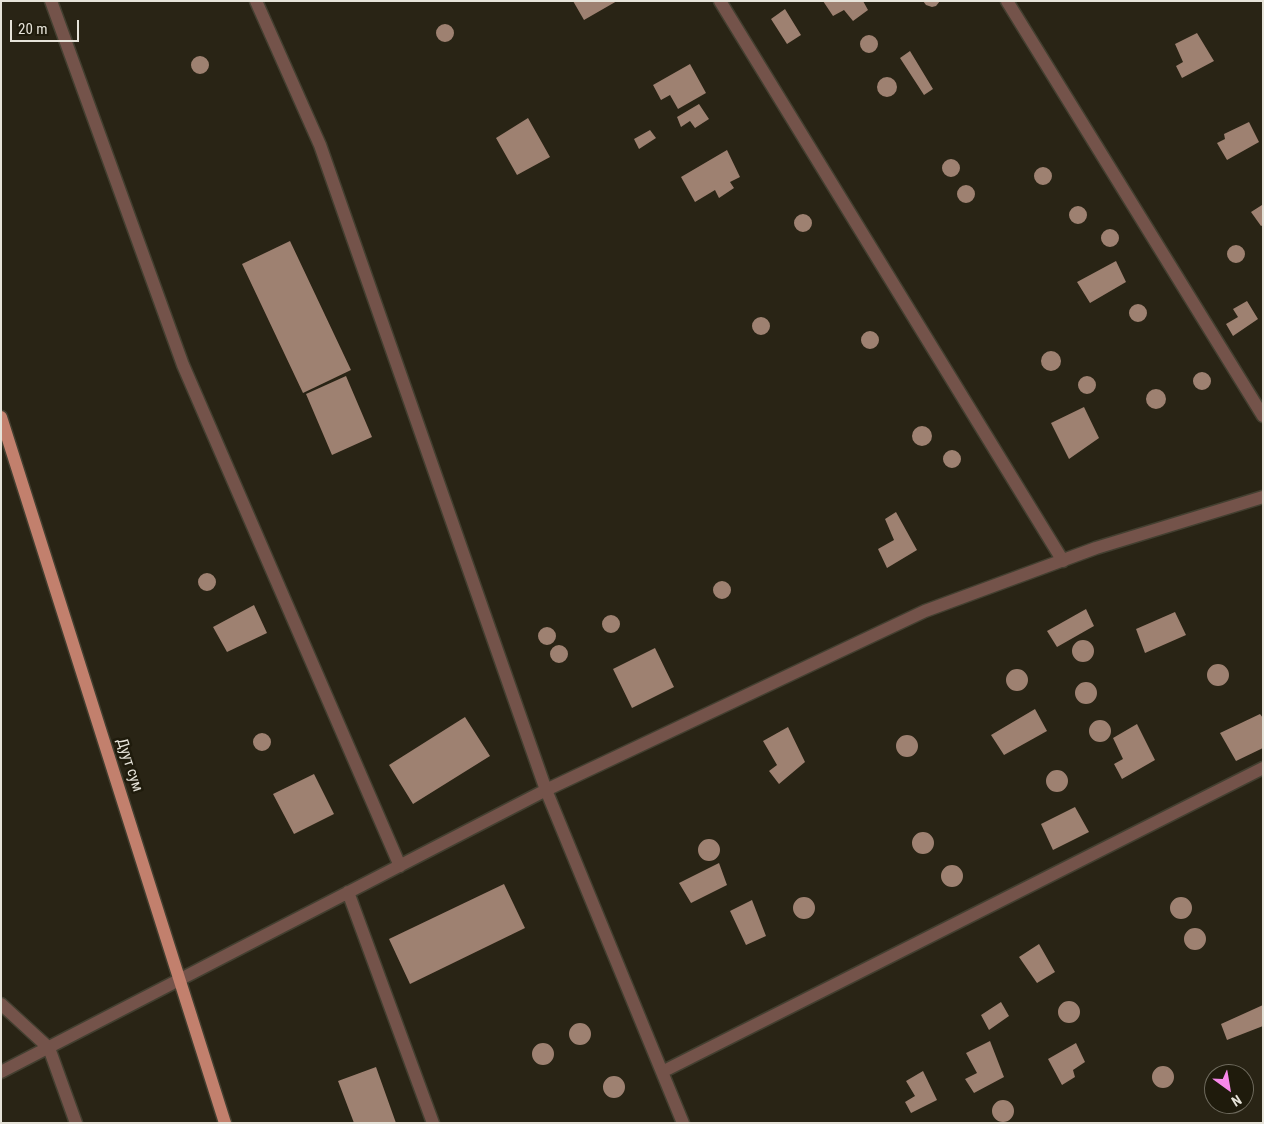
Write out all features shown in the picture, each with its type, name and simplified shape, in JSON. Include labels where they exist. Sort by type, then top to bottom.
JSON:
[{"type":"main road","name":"Дуут сум","points":[[1,417],[225,1123]]},
{"type":"street","points":[[51,1],[183,365],[400,866]]},
{"type":"street","points":[[256,1],[320,145],[546,790],[682,1123]]},
{"type":"street","points":[[720,1],[1063,561]]},
{"type":"street","points":[[1007,1],[1263,416]]},
{"type":"street","points":[[1,1072],[546,790],[925,611],[1096,548],[1263,497]]},
{"type":"street","points":[[662,1072],[1263,768]]},
{"type":"street","points":[[348,892],[432,1123]]},
{"type":"street","points":[[1,1004],[49,1048],[76,1123]]},
{"type":"building","points":[[573,1],[617,1],[584,20]]},
{"type":"building","points":[[823,1],[863,1],[868,10],[853,21],[844,10],[833,16]]},
{"type":"building","points":[[923,1],[940,1],[936,6],[932,7],[926,5]]},
{"type":"building","points":[[785,9],[801,35],[787,44],[771,19]]},
{"type":"building","points":[[441,24],[449,24],[454,29],[452,40],[441,42],[436,37],[436,29]]},
{"type":"building","points":[[1197,33],[1214,61],[1182,78],[1176,66],[1183,62],[1175,44]]},
{"type":"building","points":[[865,35],[873,35],[878,40],[876,51],[865,53],[860,48],[860,40]]},
{"type":"building","points":[[910,51],[933,89],[924,95],[900,58]]},
{"type":"building","points":[[196,56],[204,56],[209,61],[207,72],[196,74],[191,69],[191,61]]},
{"type":"building","points":[[690,64],[706,93],[678,109],[670,95],[661,100],[653,85]]},
{"type":"building","points":[[887,77],[894,80],[897,87],[894,94],[887,97],[880,94],[877,87],[880,80]]},
{"type":"building","points":[[699,104],[709,119],[695,128],[690,121],[681,127],[677,117]]},
{"type":"building","points":[[528,118],[550,157],[517,175],[496,138]]},
{"type":"building","points":[[1249,122],[1259,142],[1227,160],[1217,143],[1225,139],[1224,134]]},
{"type":"building","points":[[650,130],[656,138],[639,149],[634,139]]},
{"type":"building","points":[[727,150],[740,177],[730,182],[734,188],[719,198],[715,190],[695,202],[681,177]]},
{"type":"building","points":[[947,159],[955,159],[960,164],[958,175],[947,177],[942,172],[942,164]]},
{"type":"building","points":[[1039,167],[1047,167],[1052,172],[1050,183],[1039,185],[1034,180],[1034,172]]},
{"type":"building","points":[[962,185],[970,185],[975,190],[973,201],[962,203],[957,198],[957,190]]},
{"type":"building","points":[[1262,205],[1263,225],[1261,226],[1251,212]]},
{"type":"building","points":[[1074,206],[1082,206],[1087,211],[1085,222],[1074,224],[1069,219],[1069,211]]},
{"type":"building","points":[[799,214],[807,214],[812,219],[810,230],[799,232],[794,227],[794,219]]},
{"type":"building","points":[[1106,229],[1114,229],[1119,234],[1117,245],[1106,247],[1101,242],[1101,234]]},
{"type":"building","points":[[290,241],[351,370],[303,393],[242,264]]},
{"type":"building","points":[[1232,245],[1240,245],[1245,250],[1243,261],[1232,263],[1227,258],[1227,250]]},
{"type":"building","points":[[1116,261],[1126,282],[1090,303],[1077,282]]},
{"type":"building","points":[[1247,301],[1258,319],[1233,336],[1226,324],[1238,317],[1233,309]]},
{"type":"building","points":[[1134,304],[1142,304],[1147,309],[1145,320],[1134,322],[1129,317],[1129,309]]},
{"type":"building","points":[[757,317],[765,317],[770,322],[768,333],[757,335],[752,330],[752,322]]},
{"type":"building","points":[[866,331],[874,331],[879,336],[877,347],[866,349],[861,344],[861,336]]},
{"type":"building","points":[[1051,351],[1058,354],[1061,361],[1058,368],[1051,371],[1044,368],[1041,361],[1044,354]]},
{"type":"building","points":[[1198,372],[1206,372],[1211,377],[1209,388],[1198,390],[1193,385],[1193,377]]},
{"type":"building","points":[[346,376],[372,437],[332,455],[306,394]]},
{"type":"building","points":[[1083,376],[1091,376],[1096,381],[1094,392],[1083,394],[1078,389],[1078,381]]},
{"type":"building","points":[[1156,389],[1163,392],[1166,399],[1163,406],[1156,409],[1149,406],[1146,399],[1149,392]]},
{"type":"building","points":[[1084,407],[1099,438],[1069,459],[1051,423]]},
{"type":"building","points":[[922,426],[929,429],[932,436],[929,443],[922,446],[915,443],[912,436],[915,429]]},
{"type":"building","points":[[948,450],[956,450],[961,455],[959,466],[948,468],[943,463],[943,455]]},
{"type":"building","points":[[896,512],[917,550],[887,568],[878,549],[894,540],[885,519]]},
{"type":"building","points":[[203,573],[211,573],[216,578],[214,589],[203,591],[198,586],[198,578]]},
{"type":"building","points":[[718,581],[726,581],[731,586],[729,597],[718,599],[713,594],[713,586]]},
{"type":"building","points":[[254,605],[267,633],[227,652],[213,627]]},
{"type":"building","points":[[1086,609],[1094,626],[1057,647],[1047,631]]},
{"type":"building","points":[[1175,612],[1186,635],[1145,653],[1136,629]]},
{"type":"building","points":[[607,615],[615,615],[620,620],[618,631],[607,633],[602,628],[602,620]]},
{"type":"building","points":[[543,627],[551,627],[556,632],[554,643],[543,645],[538,640],[538,632]]},
{"type":"building","points":[[1083,640],[1091,643],[1094,651],[1091,659],[1083,662],[1075,659],[1072,651],[1075,643]]},
{"type":"building","points":[[555,645],[563,645],[568,650],[566,661],[555,663],[550,658],[550,650]]},
{"type":"building","points":[[655,648],[674,687],[632,708],[613,669]]},
{"type":"building","points":[[1218,664],[1226,667],[1229,675],[1226,683],[1218,686],[1210,683],[1207,675],[1210,667]]},
{"type":"building","points":[[1017,669],[1025,672],[1028,680],[1025,688],[1017,691],[1009,688],[1006,680],[1009,672]]},
{"type":"building","points":[[1086,682],[1094,685],[1097,693],[1094,701],[1086,704],[1078,701],[1075,693],[1078,685]]},
{"type":"building","points":[[1035,709],[1047,731],[1004,755],[991,735]]},
{"type":"building","points":[[1260,714],[1263,718],[1263,748],[1236,761],[1220,733]]},
{"type":"building","points":[[465,717],[490,756],[413,804],[389,765]]},
{"type":"building","points":[[1100,720],[1108,723],[1111,731],[1108,739],[1100,742],[1092,739],[1089,731],[1092,723]]},
{"type":"building","points":[[1137,724],[1155,760],[1122,779],[1114,764],[1123,759],[1113,738]]},
{"type":"building","points":[[788,727],[805,762],[779,784],[769,771],[777,765],[763,741]]},
{"type":"building","points":[[258,733],[266,733],[271,738],[269,749],[258,751],[253,746],[253,738]]},
{"type":"building","points":[[907,735],[915,738],[918,746],[915,754],[907,757],[899,754],[896,746],[899,738]]},
{"type":"building","points":[[1057,770],[1065,773],[1068,781],[1065,789],[1057,792],[1049,789],[1046,781],[1049,773]]},
{"type":"building","points":[[314,774],[334,814],[294,834],[273,794]]},
{"type":"building","points":[[1075,807],[1089,832],[1053,850],[1041,824]]},
{"type":"building","points":[[923,832],[931,835],[934,843],[931,851],[923,854],[915,851],[912,843],[915,835]]},
{"type":"building","points":[[709,839],[717,842],[720,850],[717,858],[709,861],[701,858],[698,850],[701,842]]},
{"type":"building","points":[[719,863],[727,885],[691,903],[679,883]]},
{"type":"building","points":[[952,865],[960,868],[963,876],[960,884],[952,887],[944,884],[941,876],[944,868]]},
{"type":"building","points":[[504,884],[525,928],[410,984],[389,939]]},
{"type":"building","points":[[804,897],[812,900],[815,908],[812,916],[804,919],[796,916],[793,908],[796,900]]},
{"type":"building","points":[[1181,897],[1189,900],[1192,908],[1189,916],[1181,919],[1173,916],[1170,908],[1173,900]]},
{"type":"building","points":[[752,900],[766,936],[746,945],[730,911]]},
{"type":"building","points":[[1195,928],[1203,931],[1206,939],[1203,947],[1195,950],[1187,947],[1184,939],[1187,931]]},
{"type":"building","points":[[1039,944],[1055,972],[1037,983],[1019,957]]},
{"type":"building","points":[[1069,1001],[1077,1004],[1080,1012],[1077,1020],[1069,1023],[1061,1020],[1058,1012],[1061,1004]]},
{"type":"building","points":[[1001,1002],[1009,1016],[989,1030],[981,1015]]},
{"type":"building","points":[[1263,1005],[1263,1026],[1227,1040],[1221,1024]]},
{"type":"building","points":[[580,1023],[588,1026],[591,1034],[588,1042],[580,1045],[572,1042],[569,1034],[572,1026]]},
{"type":"building","points":[[990,1041],[1004,1077],[974,1093],[965,1079],[977,1073],[966,1053]]},
{"type":"building","points":[[543,1043],[551,1046],[554,1054],[551,1062],[543,1065],[535,1062],[532,1054],[535,1046]]},
{"type":"building","points":[[1076,1043],[1085,1062],[1073,1070],[1075,1077],[1062,1085],[1048,1059]]},
{"type":"building","points":[[1163,1066],[1171,1069],[1174,1077],[1171,1085],[1163,1088],[1155,1085],[1152,1077],[1155,1069]]},
{"type":"building","points":[[376,1067],[396,1123],[354,1123],[338,1081]]},
{"type":"building","points":[[923,1071],[937,1100],[911,1113],[905,1102],[915,1096],[906,1081]]},
{"type":"building","points":[[614,1076],[622,1079],[625,1087],[622,1095],[614,1098],[606,1095],[603,1087],[606,1079]]},
{"type":"building","points":[[1003,1100],[1011,1103],[1014,1111],[1011,1119],[1003,1122],[995,1119],[992,1111],[995,1103]]}]
